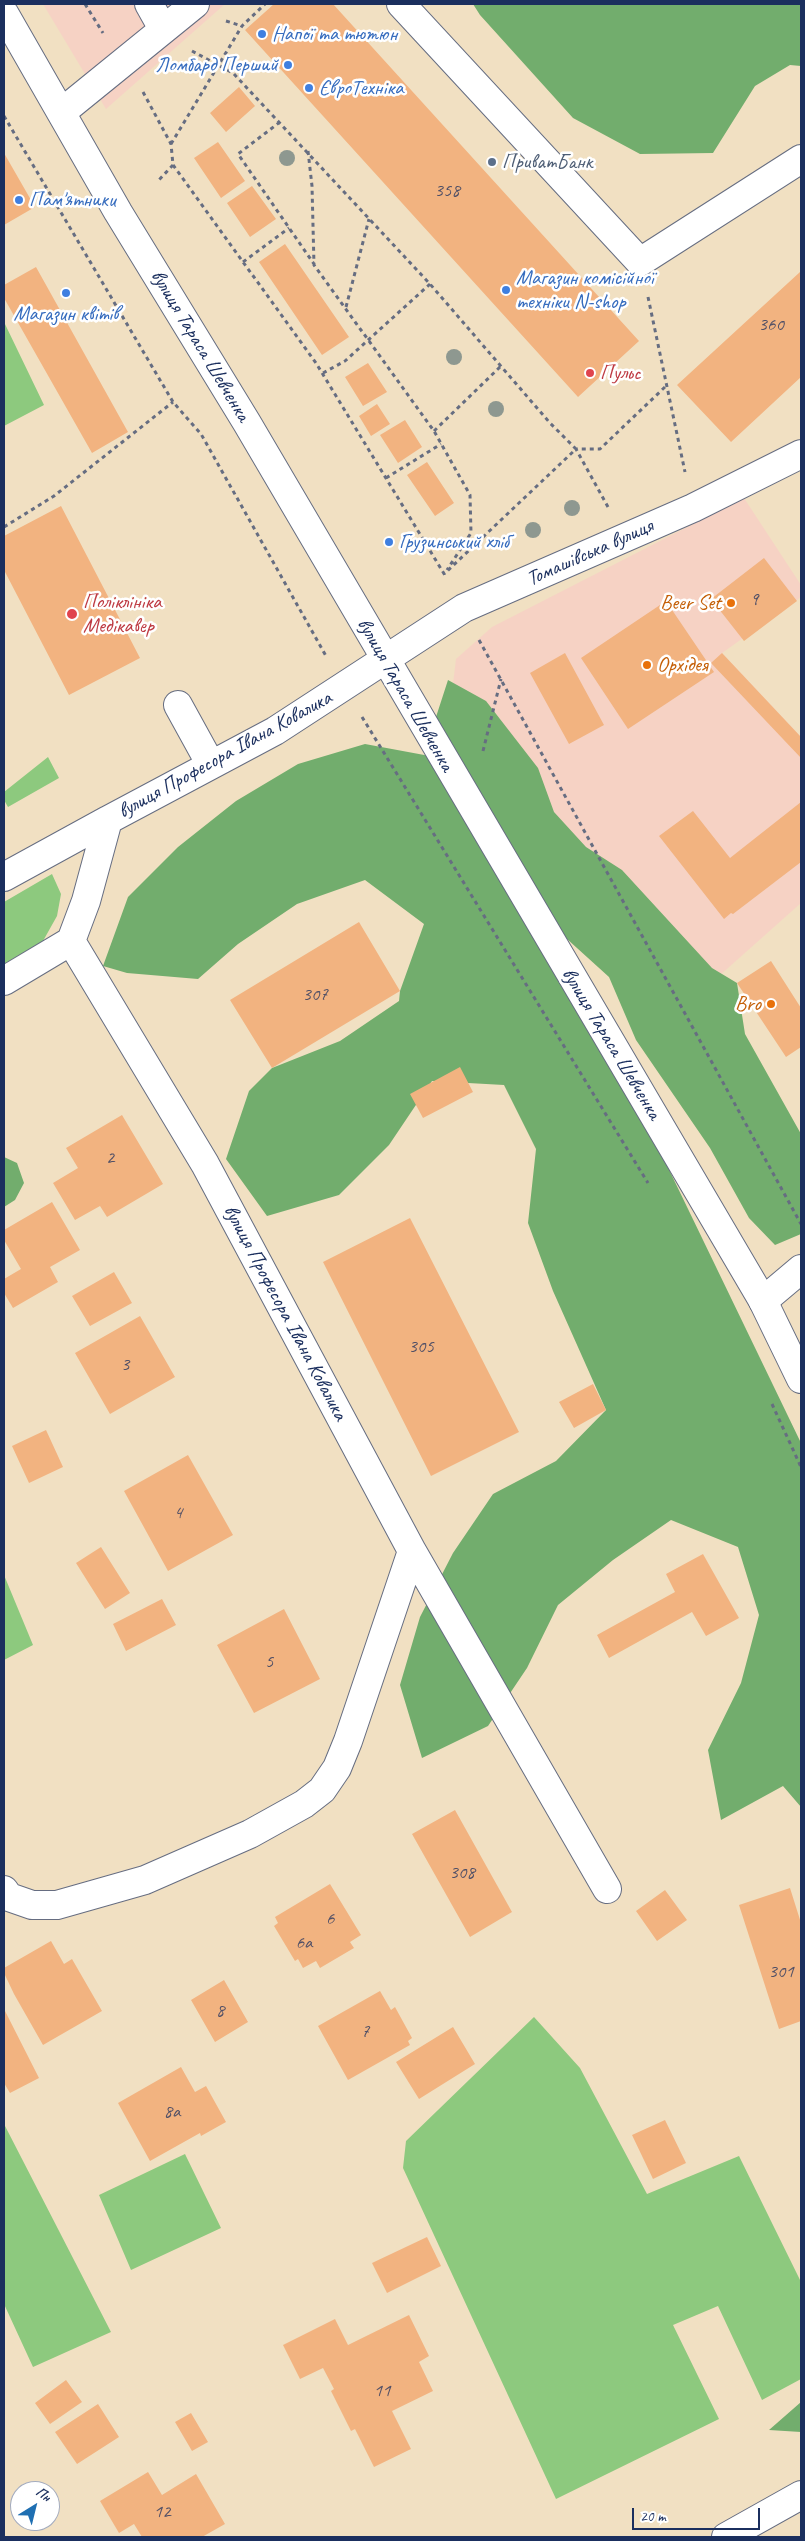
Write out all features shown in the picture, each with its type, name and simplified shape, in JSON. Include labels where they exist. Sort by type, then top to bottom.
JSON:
[{"type":"main road","points":[[149,4],[164,29]]},
{"type":"main road","points":[[62,112],[195,4]]},
{"type":"main road","points":[[401,4],[640,262],[801,159]]},
{"type":"main road","name":"вулиця Тараса Шевченка","points":[[4,13],[118,212],[247,423],[385,661],[763,1301],[801,1379]]},
{"type":"main road","name":"Томашівська вулиця","points":[[385,661],[464,608],[693,508],[801,454]]},
{"type":"main road","name":"вулиця Професора Івана Ковалика","points":[[385,661],[275,731],[108,820],[86,901],[71,941],[205,1164],[412,1551],[607,1889]]},
{"type":"main road","points":[[178,705],[210,765]]},
{"type":"main road","points":[[4,877],[108,820]]},
{"type":"main road","points":[[4,981],[71,941]]},
{"type":"main road","points":[[763,1301],[801,1269]]},
{"type":"main road","points":[[4,1890],[9,1897],[32,1905],[57,1905],[145,1880],[250,1834],[304,1804],[322,1790],[337,1768],[348,1741],[412,1551]]},
{"type":"main road","points":[[726,2537],[801,2495]]},
{"type":"path","points":[[85,4],[105,36]]},
{"type":"path","points":[[171,144],[242,26],[265,4]]},
{"type":"path","points":[[197,55],[233,73],[308,151],[430,284],[500,366],[576,449],[625,538]]},
{"type":"path","points":[[150,103],[171,144],[173,165],[323,373],[444,574]]},
{"type":"path","points":[[4,116],[173,402],[201,434],[344,688],[651,1188]]},
{"type":"path","points":[[280,122],[238,154],[314,265],[434,431],[470,495],[471,533],[444,574]]},
{"type":"path","points":[[308,151],[312,186],[314,265]]},
{"type":"path","points":[[157,182],[173,165]]},
{"type":"path","points":[[345,308],[370,219]]},
{"type":"path","points":[[243,262],[289,228]]},
{"type":"path","points":[[640,262],[693,508]]},
{"type":"path","points":[[323,373],[345,361],[430,284]]},
{"type":"path","points":[[434,431],[500,366]]},
{"type":"path","points":[[444,574],[576,449],[600,449],[667,386]]},
{"type":"path","points":[[4,527],[54,496],[173,402]]},
{"type":"path","points":[[386,478],[441,444]]},
{"type":"path","points":[[479,641],[801,1224]]},
{"type":"path","points":[[482,756],[501,678]]},
{"type":"path","points":[[768,1395],[801,1466]]},
{"type":"shaded area","points":[[43,4],[225,4],[106,109]]},
{"type":"shaded area","points":[[744,498],[801,585],[801,597],[722,653],[801,737],[801,903],[664,1025],[452,692],[456,659],[492,627]]},
{"type":"green space","points":[[473,4],[801,4],[801,66],[790,65],[755,86],[713,153],[640,154],[573,118],[480,15]]},
{"type":"green space","points":[[4,322],[44,405],[4,426]]},
{"type":"green space","points":[[448,680],[486,701],[538,768],[554,812],[586,847],[622,870],[712,968],[737,983],[745,1034],[801,1134],[801,1234],[775,1245],[749,1218],[710,1148],[636,1040],[609,977],[556,929],[436,717]]},
{"type":"green space","points":[[365,744],[435,757],[646,1122],[801,1443],[801,1807],[783,1786],[721,1820],[708,1750],[741,1683],[759,1615],[738,1547],[671,1520],[613,1560],[558,1605],[527,1668],[488,1726],[422,1758],[400,1685],[420,1617],[453,1553],[493,1494],[556,1461],[606,1410],[553,1291],[528,1223],[536,1149],[504,1085],[432,1081],[389,1145],[339,1195],[267,1216],[226,1159],[249,1091],[272,1068],[340,1041],[399,1001],[400,991],[424,924],[365,880],[297,904],[238,944],[198,979],[127,973],[103,966],[128,897],[178,847],[236,801],[298,764]]},
{"type":"green space","points":[[48,757],[59,778],[8,807],[4,800],[4,792]]},
{"type":"green space","points":[[52,874],[61,894],[57,916],[43,941],[4,964],[4,902]]},
{"type":"green space","points":[[4,1157],[17,1163],[24,1183],[15,1200],[4,1207]]},
{"type":"green space","points":[[4,1575],[33,1645],[4,1660]]},
{"type":"green space","points":[[534,2017],[580,2068],[647,2194],[739,2156],[801,2282],[801,2379],[762,2400],[718,2306],[673,2325],[719,2419],[556,2499],[403,2168],[406,2141]]},
{"type":"green space","points":[[4,2124],[111,2332],[33,2367],[4,2304]]},
{"type":"green space","points":[[185,2154],[221,2228],[131,2270],[99,2195]]},
{"type":"green space","points":[[801,2402],[801,2432],[769,2430]]},
{"type":"building","points":[[274,4],[333,4],[639,341],[578,397],[245,30]]},
{"type":"building","points":[[239,87],[255,106],[226,132],[210,113]]},
{"type":"building","points":[[218,142],[245,181],[221,198],[194,158]]},
{"type":"building","points":[[4,153],[35,207],[4,225]]},
{"type":"building","points":[[252,186],[276,219],[250,237],[227,203]]},
{"type":"building","points":[[285,244],[349,337],[322,355],[259,262]]},
{"type":"building","points":[[36,267],[128,432],[92,453],[4,298],[4,285]]},
{"type":"building","points":[[800,272],[801,377],[731,442],[677,385]]},
{"type":"building","points":[[368,363],[387,392],[363,406],[345,377]]},
{"type":"building","points":[[377,404],[390,424],[371,436],[359,416]]},
{"type":"building","points":[[405,420],[422,447],[398,463],[380,435]]},
{"type":"building","points":[[427,462],[454,503],[435,516],[407,475]]},
{"type":"building","name":"Поліклініка Медікавер","points":[[61,506],[140,658],[69,695],[4,570],[4,536]]},
{"type":"building","points":[[764,558],[797,601],[744,641],[711,599]]},
{"type":"building","name":"Орхідея","points":[[666,601],[714,672],[628,729],[581,658]]},
{"type":"building","points":[[565,653],[604,725],[569,744],[530,673]]},
{"type":"building","points":[[722,653],[801,737],[801,758],[711,663]]},
{"type":"building","points":[[801,802],[801,862],[724,919],[659,836],[693,811],[730,858]]},
{"type":"building","points":[[359,922],[400,991],[272,1068],[230,1000]]},
{"type":"building","points":[[771,961],[801,1008],[801,1047],[786,1057],[737,983]]},
{"type":"building","points":[[460,1067],[473,1092],[423,1118],[410,1094]]},
{"type":"building","points":[[122,1115],[163,1184],[107,1217],[100,1206],[75,1220],[53,1183],[78,1168],[66,1148]]},
{"type":"building","points":[[52,1202],[80,1250],[50,1267],[58,1282],[13,1308],[4,1293],[4,1279],[21,1269],[4,1240],[4,1230]]},
{"type":"building","points":[[410,1218],[519,1432],[431,1476],[323,1262]]},
{"type":"building","points":[[114,1272],[132,1303],[90,1326],[72,1296]]},
{"type":"building","points":[[140,1316],[175,1377],[110,1414],[75,1353]]},
{"type":"building","points":[[593,1384],[606,1410],[574,1428],[559,1402]]},
{"type":"building","points":[[46,1430],[63,1467],[29,1483],[12,1446]]},
{"type":"building","points":[[188,1455],[233,1535],[168,1571],[124,1491]]},
{"type":"building","points":[[101,1547],[130,1593],[105,1609],[76,1563]]},
{"type":"building","points":[[703,1554],[739,1618],[706,1636],[692,1612],[609,1658],[597,1635],[675,1592],[666,1574]]},
{"type":"building","points":[[162,1599],[176,1625],[126,1651],[113,1624]]},
{"type":"building","points":[[284,1609],[320,1679],[254,1713],[217,1645]]},
{"type":"building","points":[[455,1810],[512,1912],[470,1937],[412,1834]]},
{"type":"building","points":[[330,1884],[361,1935],[350,1942],[354,1948],[320,1968],[316,1961],[303,1968],[298,1959],[295,1961],[274,1926],[278,1923],[275,1917]]},
{"type":"building","points":[[790,1888],[801,1923],[801,2021],[779,2029],[739,1905]]},
{"type":"building","points":[[665,1890],[687,1920],[657,1941],[636,1911]]},
{"type":"building","points":[[51,1941],[64,1964],[72,1959],[102,2011],[43,2045],[14,1994],[4,1973],[4,1968]]},
{"type":"building","points":[[224,1980],[248,2022],[215,2042],[191,2000]]},
{"type":"building","points":[[380,1991],[391,2010],[395,2007],[412,2038],[408,2041],[410,2045],[348,2080],[318,2026]]},
{"type":"building","points":[[4,2009],[39,2078],[10,2093],[4,2083]]},
{"type":"building","points":[[453,2027],[475,2064],[419,2099],[396,2062]]},
{"type":"building","points":[[181,2067],[195,2092],[206,2086],[226,2122],[201,2136],[200,2133],[150,2161],[118,2103]]},
{"type":"building","points":[[665,2120],[686,2163],[653,2179],[632,2135]]},
{"type":"building","points":[[427,2237],[441,2266],[387,2293],[372,2263]]},
{"type":"building","points":[[409,2315],[429,2356],[419,2362],[433,2391],[392,2411],[411,2449],[374,2467],[355,2429],[351,2431],[331,2391],[334,2389],[323,2368],[300,2379],[283,2345],[335,2319],[348,2345]]},
{"type":"building","points":[[66,2380],[82,2402],[50,2424],[35,2403]]},
{"type":"building","points":[[98,2404],[119,2437],[77,2464],[55,2432]]},
{"type":"building","points":[[191,2413],[208,2442],[192,2451],[175,2422]]},
{"type":"building","points":[[148,2472],[162,2495],[196,2474],[225,2524],[202,2537],[142,2537],[134,2524],[119,2533],[100,2501]]},
{"type":"place","name":"Напої та тютюн","points":[[262,34]]},
{"type":"place","name":"Ломбард Перший","points":[[288,65]]},
{"type":"place","name":"ЄвроТехніка","points":[[309,88]]},
{"type":"place","name":"ПриватБанк","points":[[492,162]]},
{"type":"place","name":"Пам'ятники","points":[[19,200]]},
{"type":"place","name":"Магазин комісійної техніки N-shop","points":[[506,290]]},
{"type":"place","name":"Магазин квітів","points":[[66,293]]},
{"type":"place","name":"Пульс","points":[[590,373]]},
{"type":"place","name":"Грузинський хліб","points":[[389,542]]},
{"type":"place","name":"Beer Set","points":[[731,603]]},
{"type":"place","name":"Поліклініка Медікавер","points":[[72,614]]},
{"type":"place","name":"Орхідея","points":[[647,665]]},
{"type":"place","name":"Bro","points":[[771,1004]]}]
